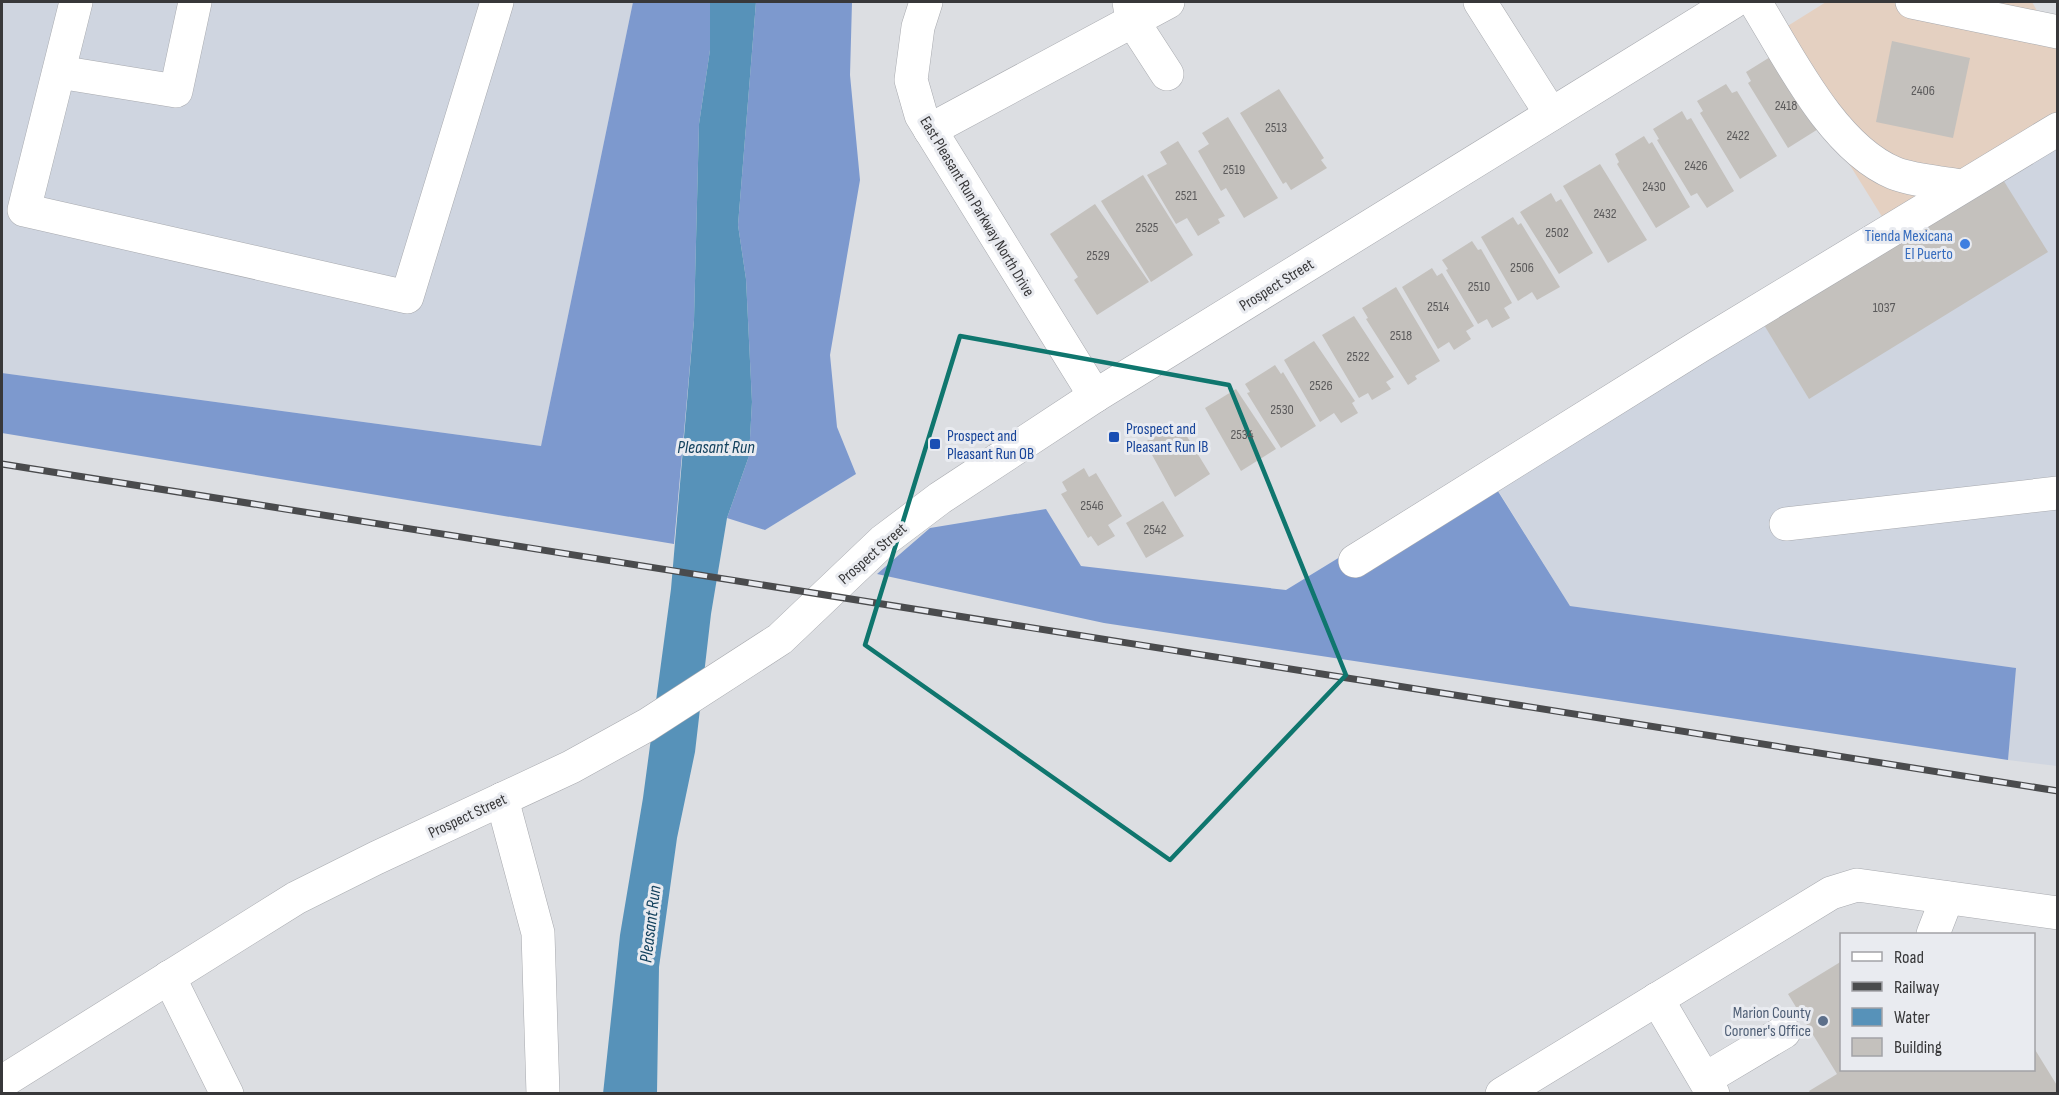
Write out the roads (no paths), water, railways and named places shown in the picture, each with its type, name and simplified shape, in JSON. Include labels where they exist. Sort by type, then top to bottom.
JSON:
[{"type":"main road","points":[[76,2],[24,210],[407,297],[497,2]]},
{"type":"main road","points":[[59,72],[176,91],[195,2]]},
{"type":"main road","name":"East Pleasant Run Parkway North Drive","points":[[926,2],[918,27],[911,80],[921,115],[1095,396]]},
{"type":"main road","points":[[930,130],[1131,11],[1168,2]]},
{"type":"main road","points":[[1480,2],[1551,114]]},
{"type":"main road","name":"Prospect Street","points":[[2,1082],[296,898],[571,767],[647,725],[780,639],[883,541],[940,498],[1095,396],[1733,2]]},
{"type":"main road","points":[[1755,2],[1841,135],[1862,154],[1895,173],[1961,186]]},
{"type":"main road","points":[[1912,2],[2058,32]]},
{"type":"main road","points":[[1131,11],[1167,74]]},
{"type":"main road","points":[[1355,561],[1961,186],[2058,129]]},
{"type":"main road","points":[[1786,524],[2058,492]]},
{"type":"main road","points":[[502,799],[538,933],[543,1094]]},
{"type":"main road","points":[[1502,1094],[1832,893],[1857,885],[2058,914]]},
{"type":"main road","points":[[1933,933],[1947,898]]},
{"type":"main road","points":[[169,977],[227,1094]]},
{"type":"main road","points":[[1657,999],[1709,1086],[1784,1032]]},
{"type":"water","name":"Pleasant Run","points":[[710,2],[756,2],[738,225],[746,279],[752,402],[749,456],[727,518],[711,614],[695,752],[677,838],[659,967],[657,1093],[603,1094],[620,935],[643,798],[671,589],[694,320],[699,124],[710,50]]},
{"type":"railway","points":[[2,464],[2058,791]]},
{"type":"place","name":"Tienda Mexicana El Puerto","points":[[1965,244]]},
{"type":"place","name":"Prospect and Pleasant Run IB","points":[[1114,437]]},
{"type":"place","name":"Prospect and Pleasant Run OB","points":[[935,444]]},
{"type":"place","name":"Marion County Coroner's Office","points":[[1823,1021]]}]
